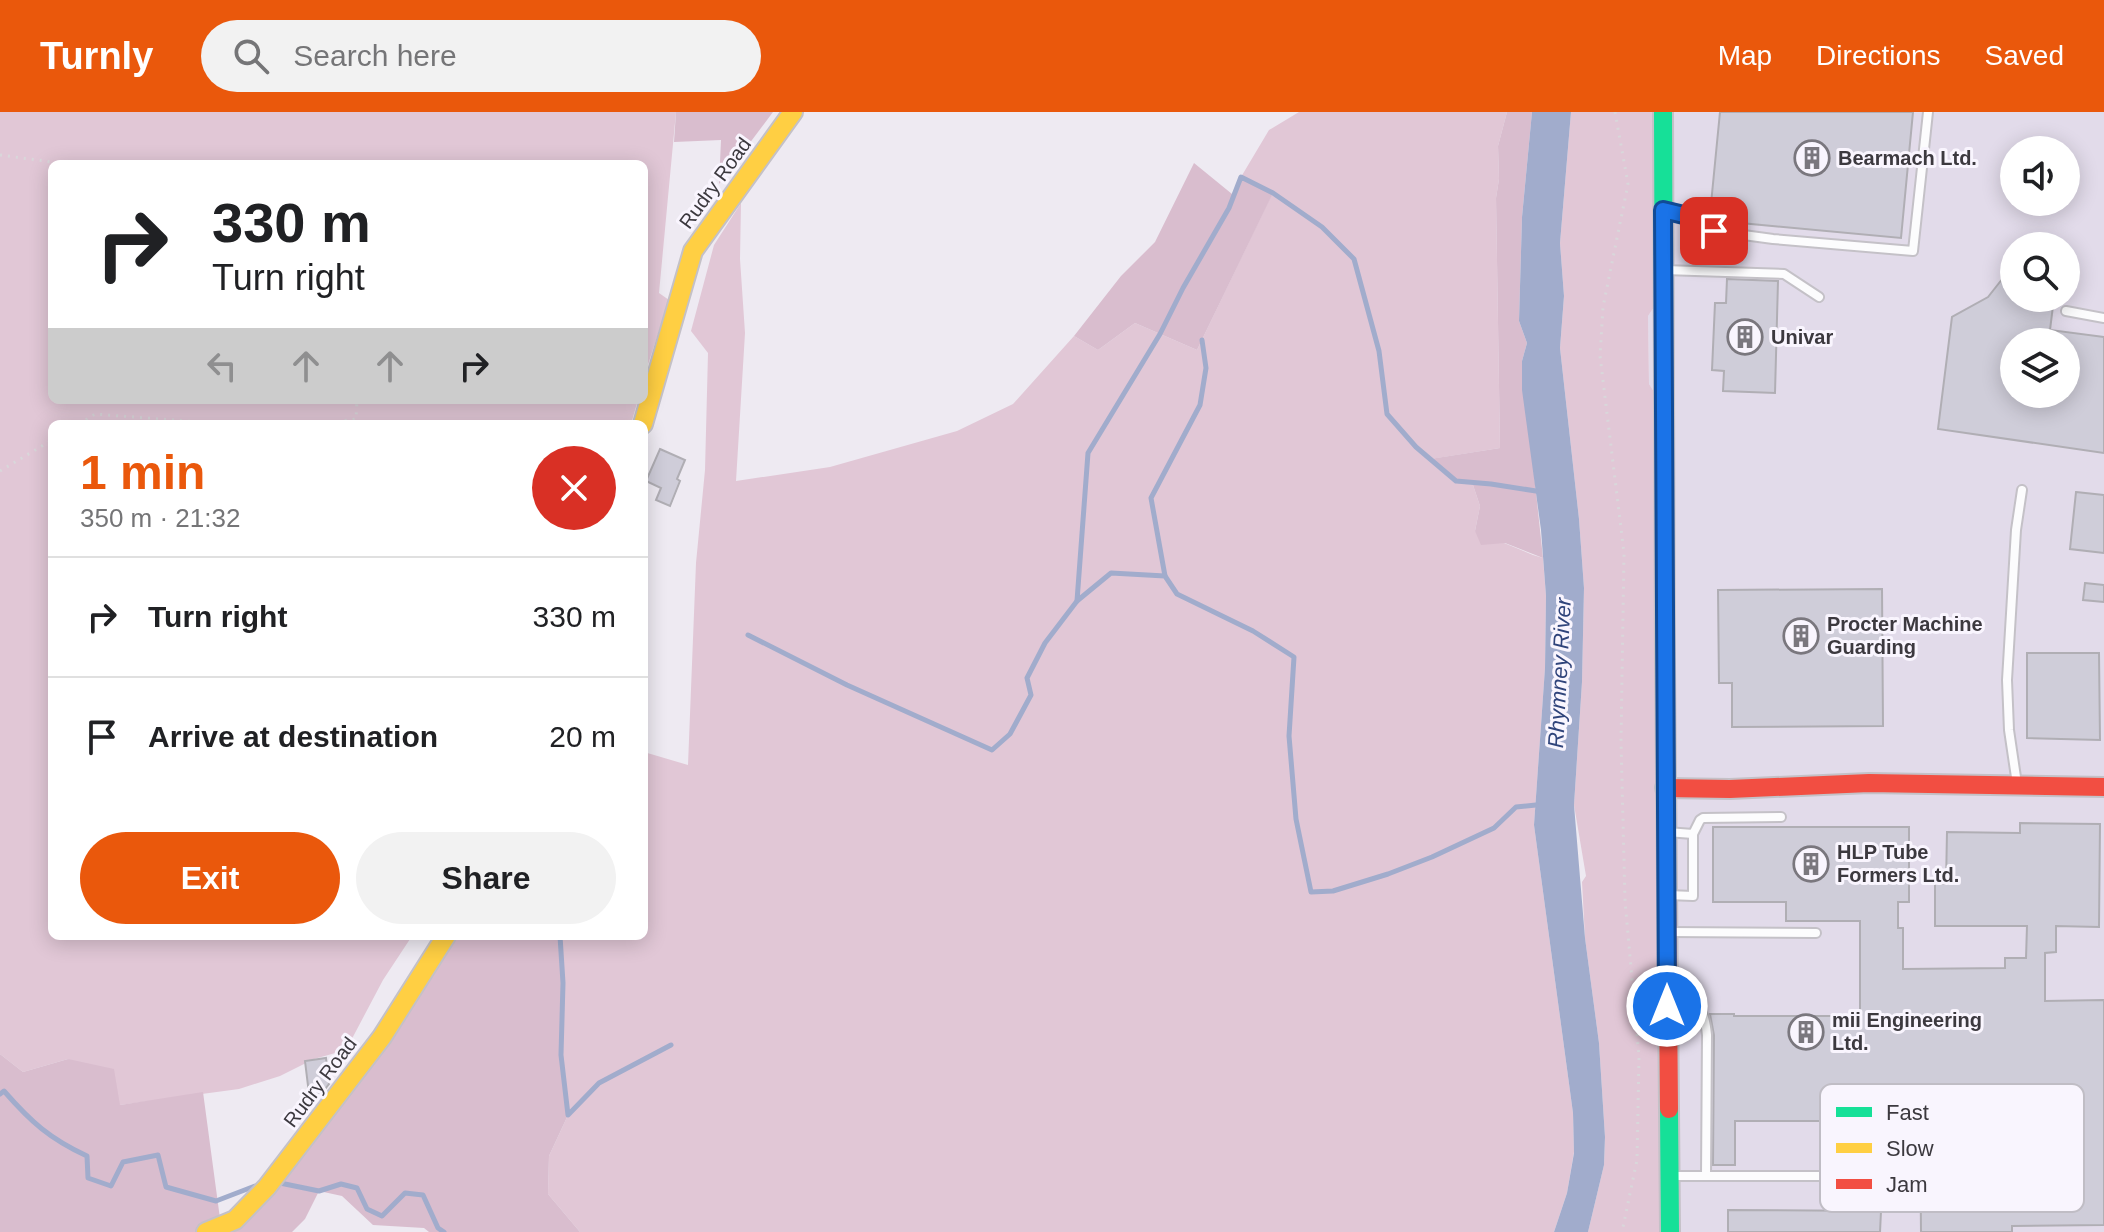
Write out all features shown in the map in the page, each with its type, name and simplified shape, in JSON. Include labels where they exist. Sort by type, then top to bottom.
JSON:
[{"type":"street","name":"Rudry Road","points":[[644,420],[693,251],[793,112]]},
{"type":"street","points":[[1663,112],[1670,1232]]},
{"type":"street","points":[[1665,788],[1730,789],[1869,783],[2104,787]]},
{"type":"street","name":"Rudry Road","points":[[206,1232],[235,1220],[267,1187],[382,1037],[443,940]]},
{"type":"lane","points":[[1663,210],[1692,217],[1714,231],[1913,251],[1928,112]]},
{"type":"lane","points":[[1664,270],[1784,274],[1819,297]]},
{"type":"lane","points":[[2071,312],[2104,318]]},
{"type":"lane","points":[[2017,785],[2009,730],[2007,680],[2016,530],[2022,490]]},
{"type":"lane","points":[[1667,895],[1693,896],[1693,834],[1700,820],[1781,817]]},
{"type":"lane","points":[[1666,832],[1693,834]]},
{"type":"lane","points":[[1667,932],[1816,933]]},
{"type":"lane","points":[[1667,1006],[1690,1007],[1705,1015],[1706,1176]]},
{"type":"lane","points":[[1670,1176],[1820,1176]]},
{"type":"path","points":[[1615,112],[1628,184],[1603,307],[1600,356],[1624,553],[1621,741],[1625,901],[1639,1057],[1637,1160],[1622,1232]]},
{"type":"path","points":[[0,155],[48,161]]},
{"type":"path","points":[[349,420],[356,419],[357,404]]},
{"type":"path","points":[[85,420],[95,414],[172,420]]},
{"type":"path","points":[[0,471],[48,442]]},
{"type":"shaded area","points":[[0,112],[676,112],[659,293],[669,300],[648,365],[648,160],[48,160],[48,404],[637,404],[632,420],[48,420],[48,940],[409,940],[383,980],[346,1050],[314,1059],[280,1076],[239,1089],[120,1105],[68,1059],[23,1072],[0,1054]]},
{"type":"shaded area","points":[[676,112],[773,112],[719,184],[721,140],[674,142]]},
{"type":"shaded area","points":[[1299,112],[1507,112],[1498,146],[1496,198],[1500,448],[1431,459],[1472,482],[1480,506],[1475,531],[1543,558],[1545,668],[1534,825],[1573,1113],[1574,1152],[1567,1193],[1554,1232],[580,1232],[548,1194],[549,1156],[568,1115],[561,1055],[563,983],[560,940],[648,940],[648,753],[688,765],[696,563],[705,470],[708,353],[691,331],[714,245],[741,203],[740,259],[745,333],[736,481],[830,467],[957,431],[1013,404],[1074,336],[1098,350],[1135,323],[1197,350],[1272,194],[1241,177],[1269,130]]},
{"type":"shaded area","points":[[1507,112],[1532,112],[1522,217],[1519,321],[1527,343],[1522,361],[1543,558],[1505,543],[1481,545],[1475,531],[1480,506],[1472,482],[1456,481],[1430,459],[1500,448],[1496,198],[1498,146]]},
{"type":"shaded area","points":[[1571,112],[1659,112],[1658,301],[1648,316],[1649,384],[1660,401],[1661,1232],[1588,1232],[1604,1165],[1605,1137],[1599,1043],[1585,938],[1582,882],[1586,876],[1574,805],[1584,588],[1560,348],[1564,296],[1560,243]]},
{"type":"shaded area","points":[[1659,112],[2104,112],[2104,1232],[1661,1232],[1660,401],[1649,384],[1648,316],[1658,301]]},
{"type":"shaded area","points":[[1194,163],[1232,194],[1241,177],[1273,193],[1197,350],[1135,323],[1098,350],[1074,336],[1121,276],[1155,242]]},
{"type":"shaded area","points":[[443,940],[560,940],[563,983],[561,1055],[568,1115],[549,1156],[548,1194],[580,1232],[429,1232],[424,1228],[373,1225],[342,1196],[319,1191],[305,1219],[292,1232],[0,1232],[0,1054],[23,1072],[68,1059],[114,1069],[120,1105],[203,1092],[221,1226],[235,1220]]},
{"type":"water","name":"Rhymney River","points":[[1532,112],[1571,112],[1560,243],[1564,296],[1560,348],[1584,588],[1574,805],[1585,938],[1599,1043],[1605,1137],[1604,1165],[1588,1232],[1554,1232],[1567,1193],[1574,1153],[1573,1113],[1534,825],[1545,668],[1546,596],[1541,530],[1522,390],[1522,361],[1527,343],[1519,321],[1522,217]]},
{"type":"building","name":"Bearmach Ltd.","points":[[1720,112],[1913,112],[1901,238],[1720,221],[1722,205],[1711,204]]},
{"type":"building","name":"Univar","points":[[1727,279],[1778,281],[1775,393],[1723,391],[1724,371],[1712,370],[1715,303],[1726,303]]},
{"type":"building","points":[[2000,282],[2000,312],[2052,312],[2050,328],[2000,328],[2000,408],[2080,408],[2080,334],[2104,337],[2104,453],[1938,429],[1952,317],[1988,297]]},
{"type":"building","points":[[660,449],[685,460],[670,506],[656,500],[661,488],[648,482]]},
{"type":"building","points":[[2076,492],[2104,495],[2104,553],[2070,549]]},
{"type":"building","points":[[2085,583],[2104,585],[2104,602],[2083,600]]},
{"type":"building","name":"Procter Machine Guarding","points":[[1882,589],[1883,726],[1732,727],[1732,683],[1719,683],[1718,590]]},
{"type":"building","points":[[2027,653],[2099,653],[2100,740],[2027,738]]},
{"type":"building","points":[[2020,823],[2100,824],[2099,927],[2056,926],[2056,952],[2045,953],[2045,1001],[2104,1000],[2104,1225],[2012,1226],[2012,1232],[1921,1232],[1921,1212],[2084,1212],[2084,1084],[1820,1084],[1820,1121],[1735,1121],[1735,1165],[1713,1165],[1714,1035],[1710,1014],[1860,1016],[1860,921],[1786,921],[1786,902],[1713,902],[1713,827],[1909,827],[1909,902],[1898,902],[1898,928],[1903,928],[1903,969],[2005,968],[2005,958],[2026,958],[2027,926],[1935,926],[1935,883],[1946,884],[1947,832],[2020,833]]},
{"type":"building","points":[[326,1058],[329,1084],[315,1102],[310,1102],[305,1061]]},
{"type":"building","points":[[1728,1210],[1881,1212],[1880,1232],[1728,1232]]},
{"type":"waterway","points":[[1536,491],[1456,481],[1416,447],[1387,414],[1379,351],[1354,259],[1322,227],[1273,193],[1241,177],[1229,208],[1160,334],[1088,453],[1077,601],[1111,573],[1165,576],[1177,594],[1253,631],[1294,657],[1289,736],[1296,819],[1311,892],[1333,891],[1432,857],[1494,828],[1516,807],[1536,805]]},
{"type":"waterway","points":[[1165,576],[1151,498],[1200,405],[1206,368],[1202,340]]},
{"type":"waterway","points":[[748,635],[847,685],[992,750],[1010,734],[1031,695],[1027,678],[1045,643],[1077,601]]},
{"type":"waterway","points":[[560,940],[563,983],[561,1055],[568,1115],[599,1083],[671,1045]]},
{"type":"waterway","points":[[0,1094],[4,1091],[42,1129],[87,1156],[88,1178],[111,1186],[123,1162],[158,1155],[166,1187],[216,1201],[255,1186]]},
{"type":"waterway","points":[[280,1183],[319,1191],[341,1184],[357,1188],[367,1209],[382,1216],[405,1193],[423,1195],[438,1228],[444,1232]]},
{"type":"traffic: fast","points":[[1663,112],[1665,665]]},
{"type":"traffic: fast","points":[[1669,1109],[1670,1232]]},
{"type":"traffic: slow","points":[[644,420],[693,251],[793,112]]},
{"type":"traffic: slow","points":[[206,1232],[235,1220],[267,1187],[382,1037],[443,940]]},
{"type":"traffic: jam","points":[[1665,665],[1669,1109]]},
{"type":"traffic: jam","points":[[1665,788],[1730,789],[1869,783],[2104,787]]},
{"type":"place","name":"Bearmach Ltd.","points":[[1812,158]]},
{"type":"place","name":"Univar","points":[[1745,337]]},
{"type":"place","name":"Procter Machine Guarding","points":[[1801,636]]},
{"type":"place","name":"HLP Tube Formers Ltd.","points":[[1811,864]]},
{"type":"place","name":"mii Engineering Ltd.","points":[[1806,1032]]},
{"type":"route","points":[[1667,1006],[1663,210],[1692,217],[1714,231]]}]
